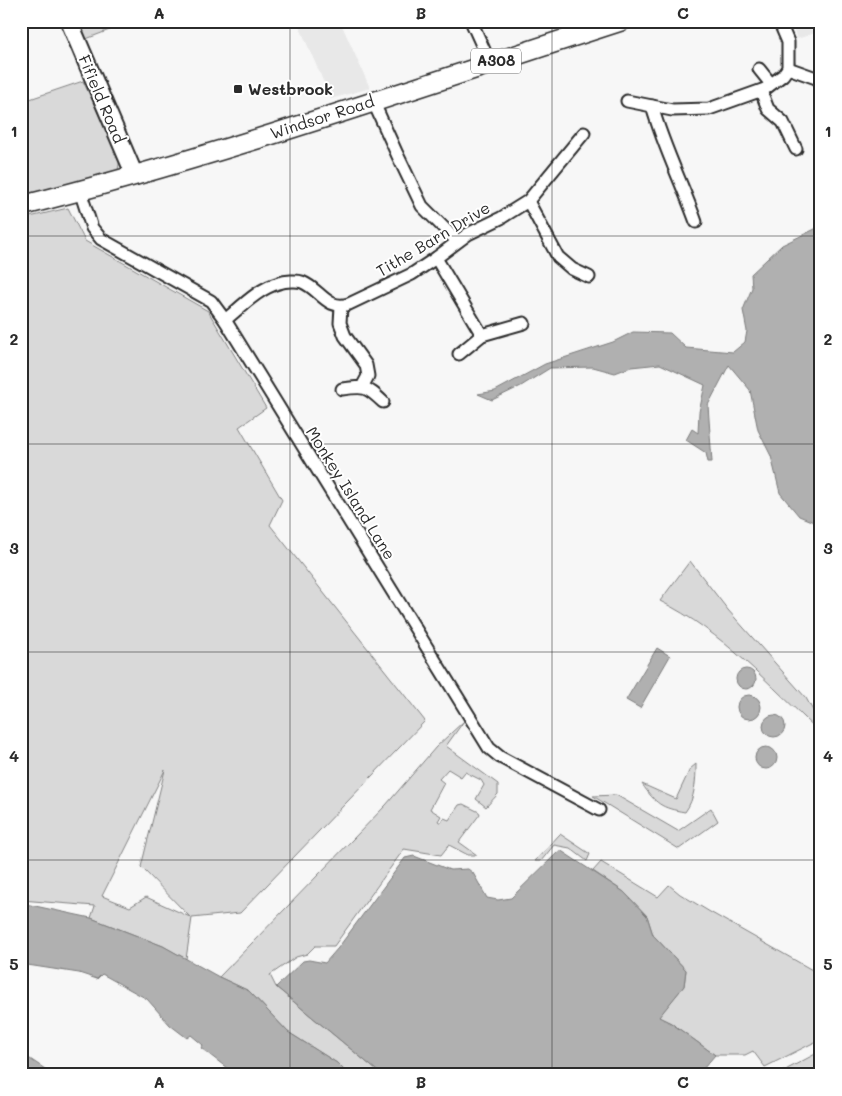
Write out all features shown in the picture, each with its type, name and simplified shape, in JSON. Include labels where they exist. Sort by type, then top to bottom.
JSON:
[{"type":"main road","name":"Windsor Road","points":[[21,206],[135,176],[619,22]]},
{"type":"street","name":"Fifield Road","points":[[68,21],[135,176]]},
{"type":"street","points":[[471,21],[490,63]]},
{"type":"street","points":[[627,100],[672,110],[709,109],[761,91],[783,75],[788,68],[788,42],[779,21]]},
{"type":"street","points":[[788,68],[816,78],[821,82]]},
{"type":"street","points":[[759,69],[771,84]]},
{"type":"street","points":[[761,91],[768,109],[783,122],[796,149]]},
{"type":"street","points":[[373,101],[422,206],[457,241]]},
{"type":"street","points":[[652,106],[660,134],[678,174],[696,222]]},
{"type":"street","name":"Tithe Barn Drive","points":[[341,307],[385,287],[436,258],[457,241],[501,218],[528,201],[584,133]]},
{"type":"street","name":"Monkey Island Lane","points":[[80,191],[92,228],[102,239],[212,301],[488,748],[500,757],[599,810]]},
{"type":"street","points":[[528,201],[558,257],[572,269],[590,277]]},
{"type":"street","points":[[436,258],[482,335]]},
{"type":"street","points":[[225,320],[250,299],[272,285],[282,282],[302,282],[329,302],[341,307],[340,323],[345,336],[366,365],[368,376],[362,387]]},
{"type":"street","points":[[459,354],[482,335],[524,323]]},
{"type":"street","points":[[342,390],[362,387],[371,391],[383,402]]},
{"type":"shaded area","points":[[78,21],[133,21],[86,39]]},
{"type":"shaded area","points":[[297,21],[340,21],[370,88],[331,99]]},
{"type":"shaded area","points":[[790,21],[821,21],[821,31],[797,39]]},
{"type":"shaded area","points":[[83,81],[120,159],[118,170],[21,197],[21,102]]},
{"type":"shaded area","points":[[68,208],[85,241],[208,311],[266,408],[239,427],[282,500],[270,525],[425,721],[240,913],[192,918],[186,959],[163,946],[91,918],[95,906],[21,900],[21,843],[26,818],[21,814],[21,219]],"holes":[[[165,770],[141,867],[190,917],[146,897],[130,907],[102,896]]]},
{"type":"shaded area","points":[[820,224],[821,525],[799,516],[780,493],[771,456],[758,430],[750,390],[729,365],[708,405],[712,462],[708,462],[706,453],[686,440],[692,429],[698,433],[699,412],[705,385],[660,364],[631,367],[615,373],[593,367],[550,368],[521,386],[492,400],[478,394],[495,391],[545,364],[613,342],[633,332],[670,333],[686,348],[733,352],[745,342],[747,331],[743,310],[752,288],[751,274],[782,245],[815,229]]},
{"type":"shaded area","points":[[690,561],[728,610],[806,698],[821,725],[821,733],[764,678],[725,644],[683,613],[660,601]]},
{"type":"shaded area","points":[[657,648],[670,656],[640,708],[626,700]]},
{"type":"shaded area","points":[[746,669],[753,672],[756,679],[753,686],[746,689],[739,686],[736,679],[739,672]]},
{"type":"shaded area","points":[[749,695],[758,698],[761,707],[758,716],[749,719],[740,716],[737,707],[740,698]]},
{"type":"shaded area","points":[[774,715],[784,722],[785,726],[778,736],[774,737],[764,730],[763,726],[770,716]]},
{"type":"shaded area","points":[[464,721],[446,746],[498,784],[498,794],[486,807],[476,799],[484,785],[481,780],[465,772],[461,777],[448,769],[439,779],[444,783],[430,809],[441,816],[438,821],[441,823],[444,818],[449,820],[459,805],[463,804],[479,812],[480,814],[459,842],[477,855],[468,855],[449,845],[441,855],[404,849],[334,946],[315,946],[307,954],[296,957],[270,975],[276,987],[382,1075],[349,1075],[337,1063],[288,1032],[249,991],[219,977],[386,805],[436,747]]},
{"type":"shaded area","points":[[766,747],[776,754],[777,758],[770,768],[766,769],[756,762],[755,758],[762,748]]},
{"type":"shaded area","points":[[696,764],[693,795],[685,812],[670,809],[655,801],[642,784],[676,799],[690,769]]},
{"type":"shaded area","points":[[616,795],[678,831],[711,808],[718,821],[679,849],[593,796]]},
{"type":"shaded area","points":[[560,834],[590,854],[587,861],[570,848],[554,845],[541,861],[535,861]]},
{"type":"shaded area","points":[[560,850],[624,892],[647,916],[653,935],[686,970],[684,986],[659,1017],[671,1023],[715,1055],[698,1075],[382,1075],[276,987],[303,961],[309,960],[325,963],[405,858],[414,856],[450,870],[468,869],[473,873],[487,898],[498,900],[511,898]]},
{"type":"shaded area","points":[[601,862],[658,897],[669,885],[710,912],[821,975],[821,1039],[765,1067],[753,1051],[745,1055],[715,1055],[671,1023],[658,1017],[684,986],[686,970],[653,935],[647,916],[624,892],[593,871]]},
{"type":"shaded area","points":[[21,903],[91,918],[163,946],[219,977],[249,991],[288,1032],[337,1063],[349,1075],[236,1075],[201,1048],[203,1045],[191,1035],[187,1038],[170,1025],[147,999],[102,974],[97,979],[79,973],[21,964]]},
{"type":"shaded area","points":[[821,1051],[821,1075],[776,1075]]},
{"type":"shaded area","points":[[21,1053],[54,1075],[21,1075]]},
{"type":"place","name":"Westbrook","points":[[238,89]]}]
